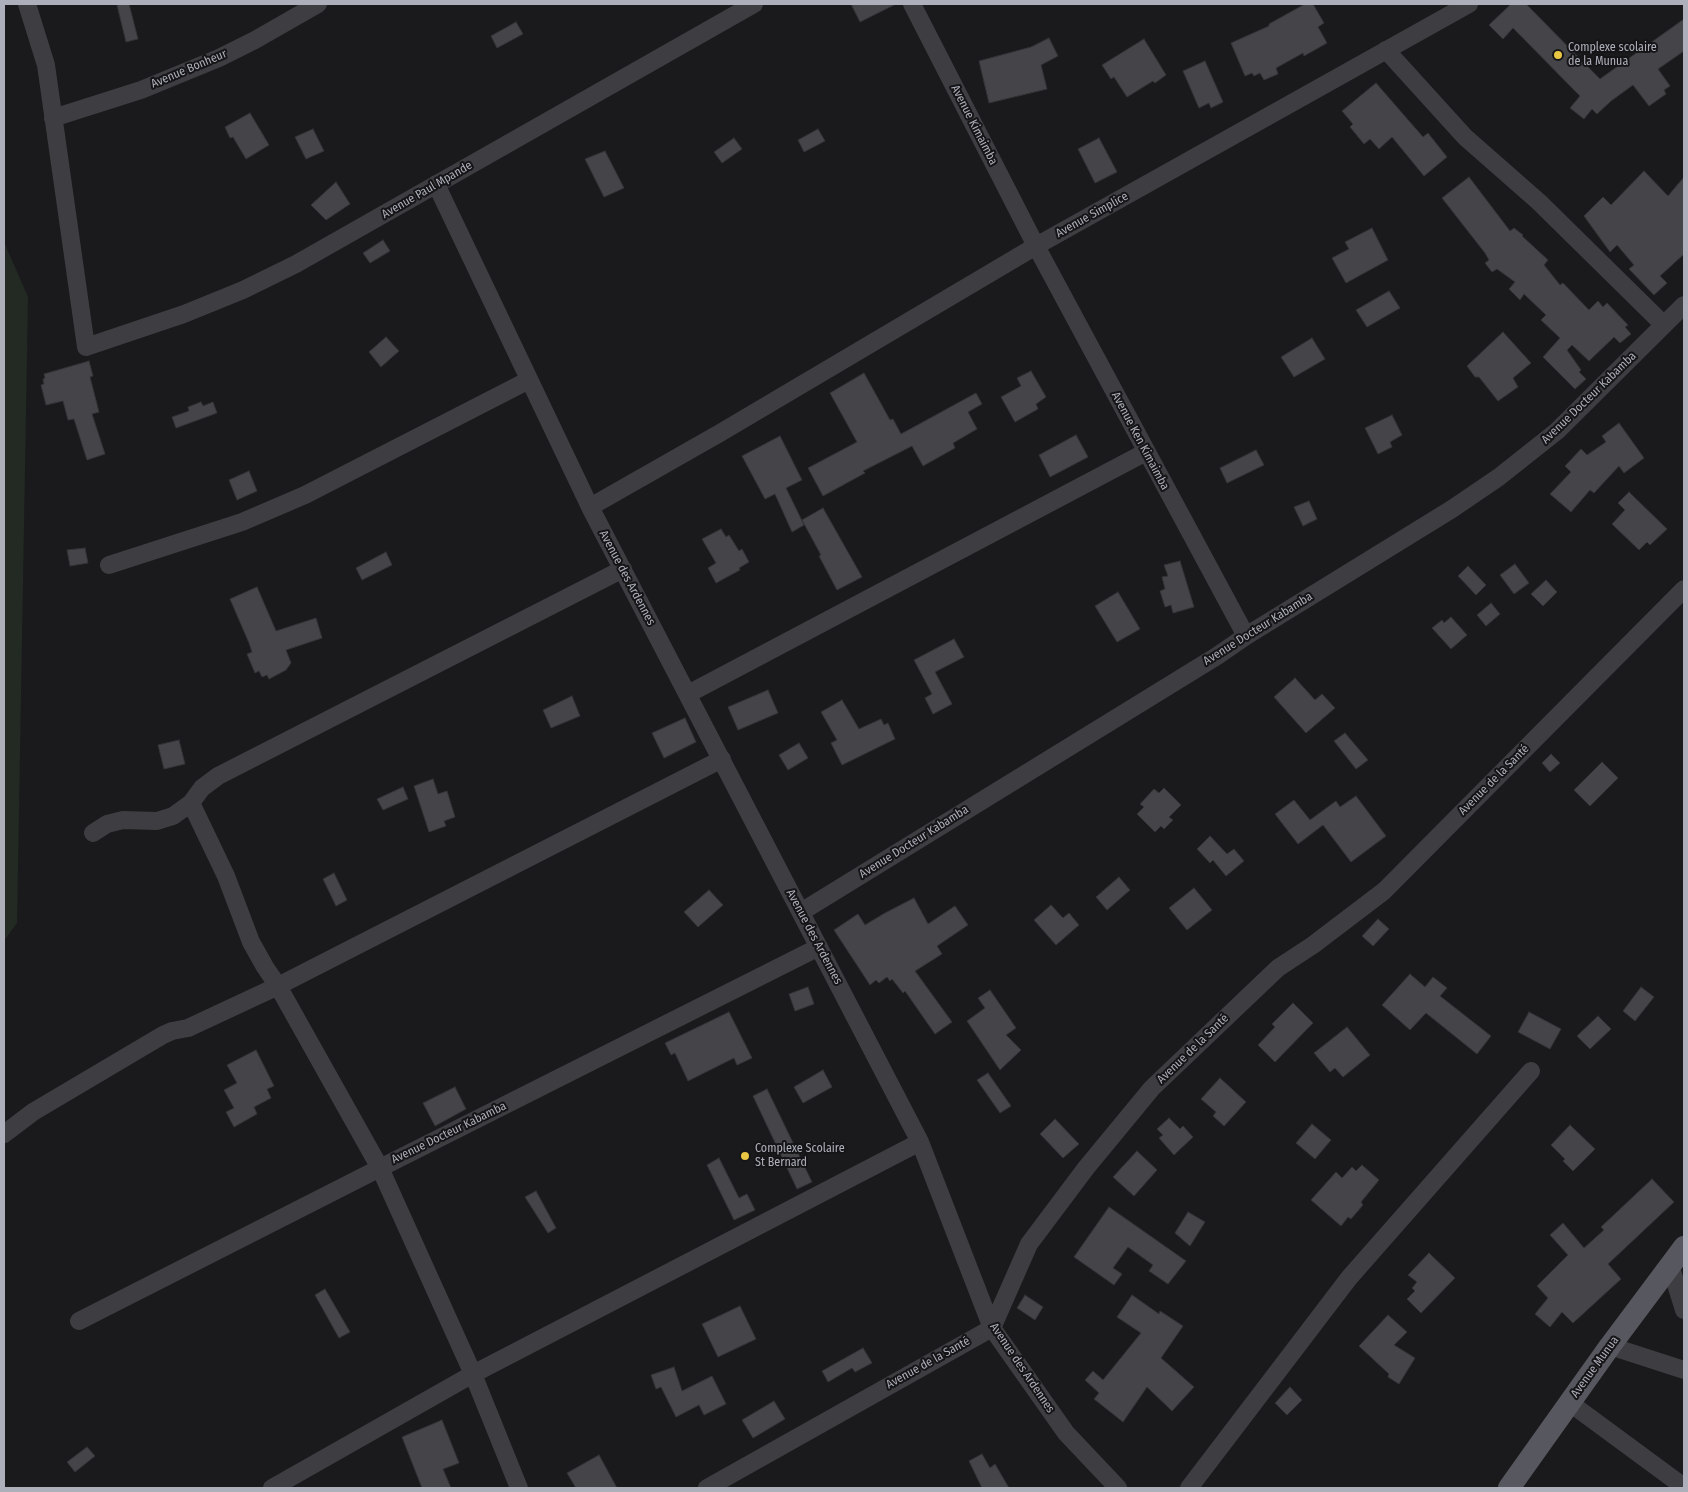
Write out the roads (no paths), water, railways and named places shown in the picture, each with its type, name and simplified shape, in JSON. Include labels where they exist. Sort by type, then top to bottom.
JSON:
[{"type":"main road","name":"Avenue Munua","points":[[1509,1488],[1610,1346],[1684,1247]]},
{"type":"street","points":[[27,4],[46,65],[53,118]]},
{"type":"street","name":"Avenue Bonheur","points":[[53,118],[141,90],[219,58],[318,4]]},
{"type":"street","name":"Avenue Paul Mpande","points":[[53,118],[86,347],[184,314],[243,290],[296,264],[754,4]]},
{"type":"street","name":"Avenue Kimaimba","points":[[912,4],[1036,246]]},
{"type":"street","name":"Avenue Simplice","points":[[590,507],[720,433],[1036,246],[1469,4]]},
{"type":"street","points":[[1386,50],[1464,137],[1539,202],[1664,325]]},
{"type":"street","name":"Avenue des Ardennes","points":[[436,184],[590,507],[920,1142],[992,1328],[1066,1433],[1116,1488]]},
{"type":"street","name":"Avenue Ken Kimaimba","points":[[1036,246],[1246,636]]},
{"type":"street","name":"Avenue Docteur Kabamba","points":[[801,912],[1452,509],[1499,477],[1557,431],[1684,305]]},
{"type":"street","points":[[109,565],[242,522],[305,495],[529,380]]},
{"type":"street","points":[[688,694],[1146,452]]},
{"type":"street","points":[[93,833],[107,824],[123,820],[157,821],[173,816],[191,803],[202,788],[218,776],[622,570]]},
{"type":"street","name":"Avenue de la Santé","points":[[707,1488],[992,1328],[1028,1244],[1086,1168],[1152,1088],[1278,968],[1313,945],[1384,891],[1684,589]]},
{"type":"street","points":[[4,1134],[33,1112],[172,1031],[188,1028],[278,986],[722,759]]},
{"type":"street","points":[[80,1321],[380,1168],[278,986],[251,942],[226,876],[191,803]]},
{"type":"street","name":"Avenue Docteur Kabamba","points":[[519,1488],[473,1374],[380,1168],[820,947]]},
{"type":"street","points":[[1189,1488],[1349,1278],[1531,1071]]},
{"type":"street","points":[[272,1488],[473,1374],[920,1142]]},
{"type":"street","points":[[1670,1266],[1684,1310]]},
{"type":"street","points":[[1610,1346],[1684,1370]]},
{"type":"street","points":[[1570,1403],[1684,1487]]},
{"type":"place","name":"Complexe scolaire de la Munua","points":[[1558,55]]},
{"type":"place","name":"Complexe Scolaire St Bernard","points":[[745,1156]]}]
